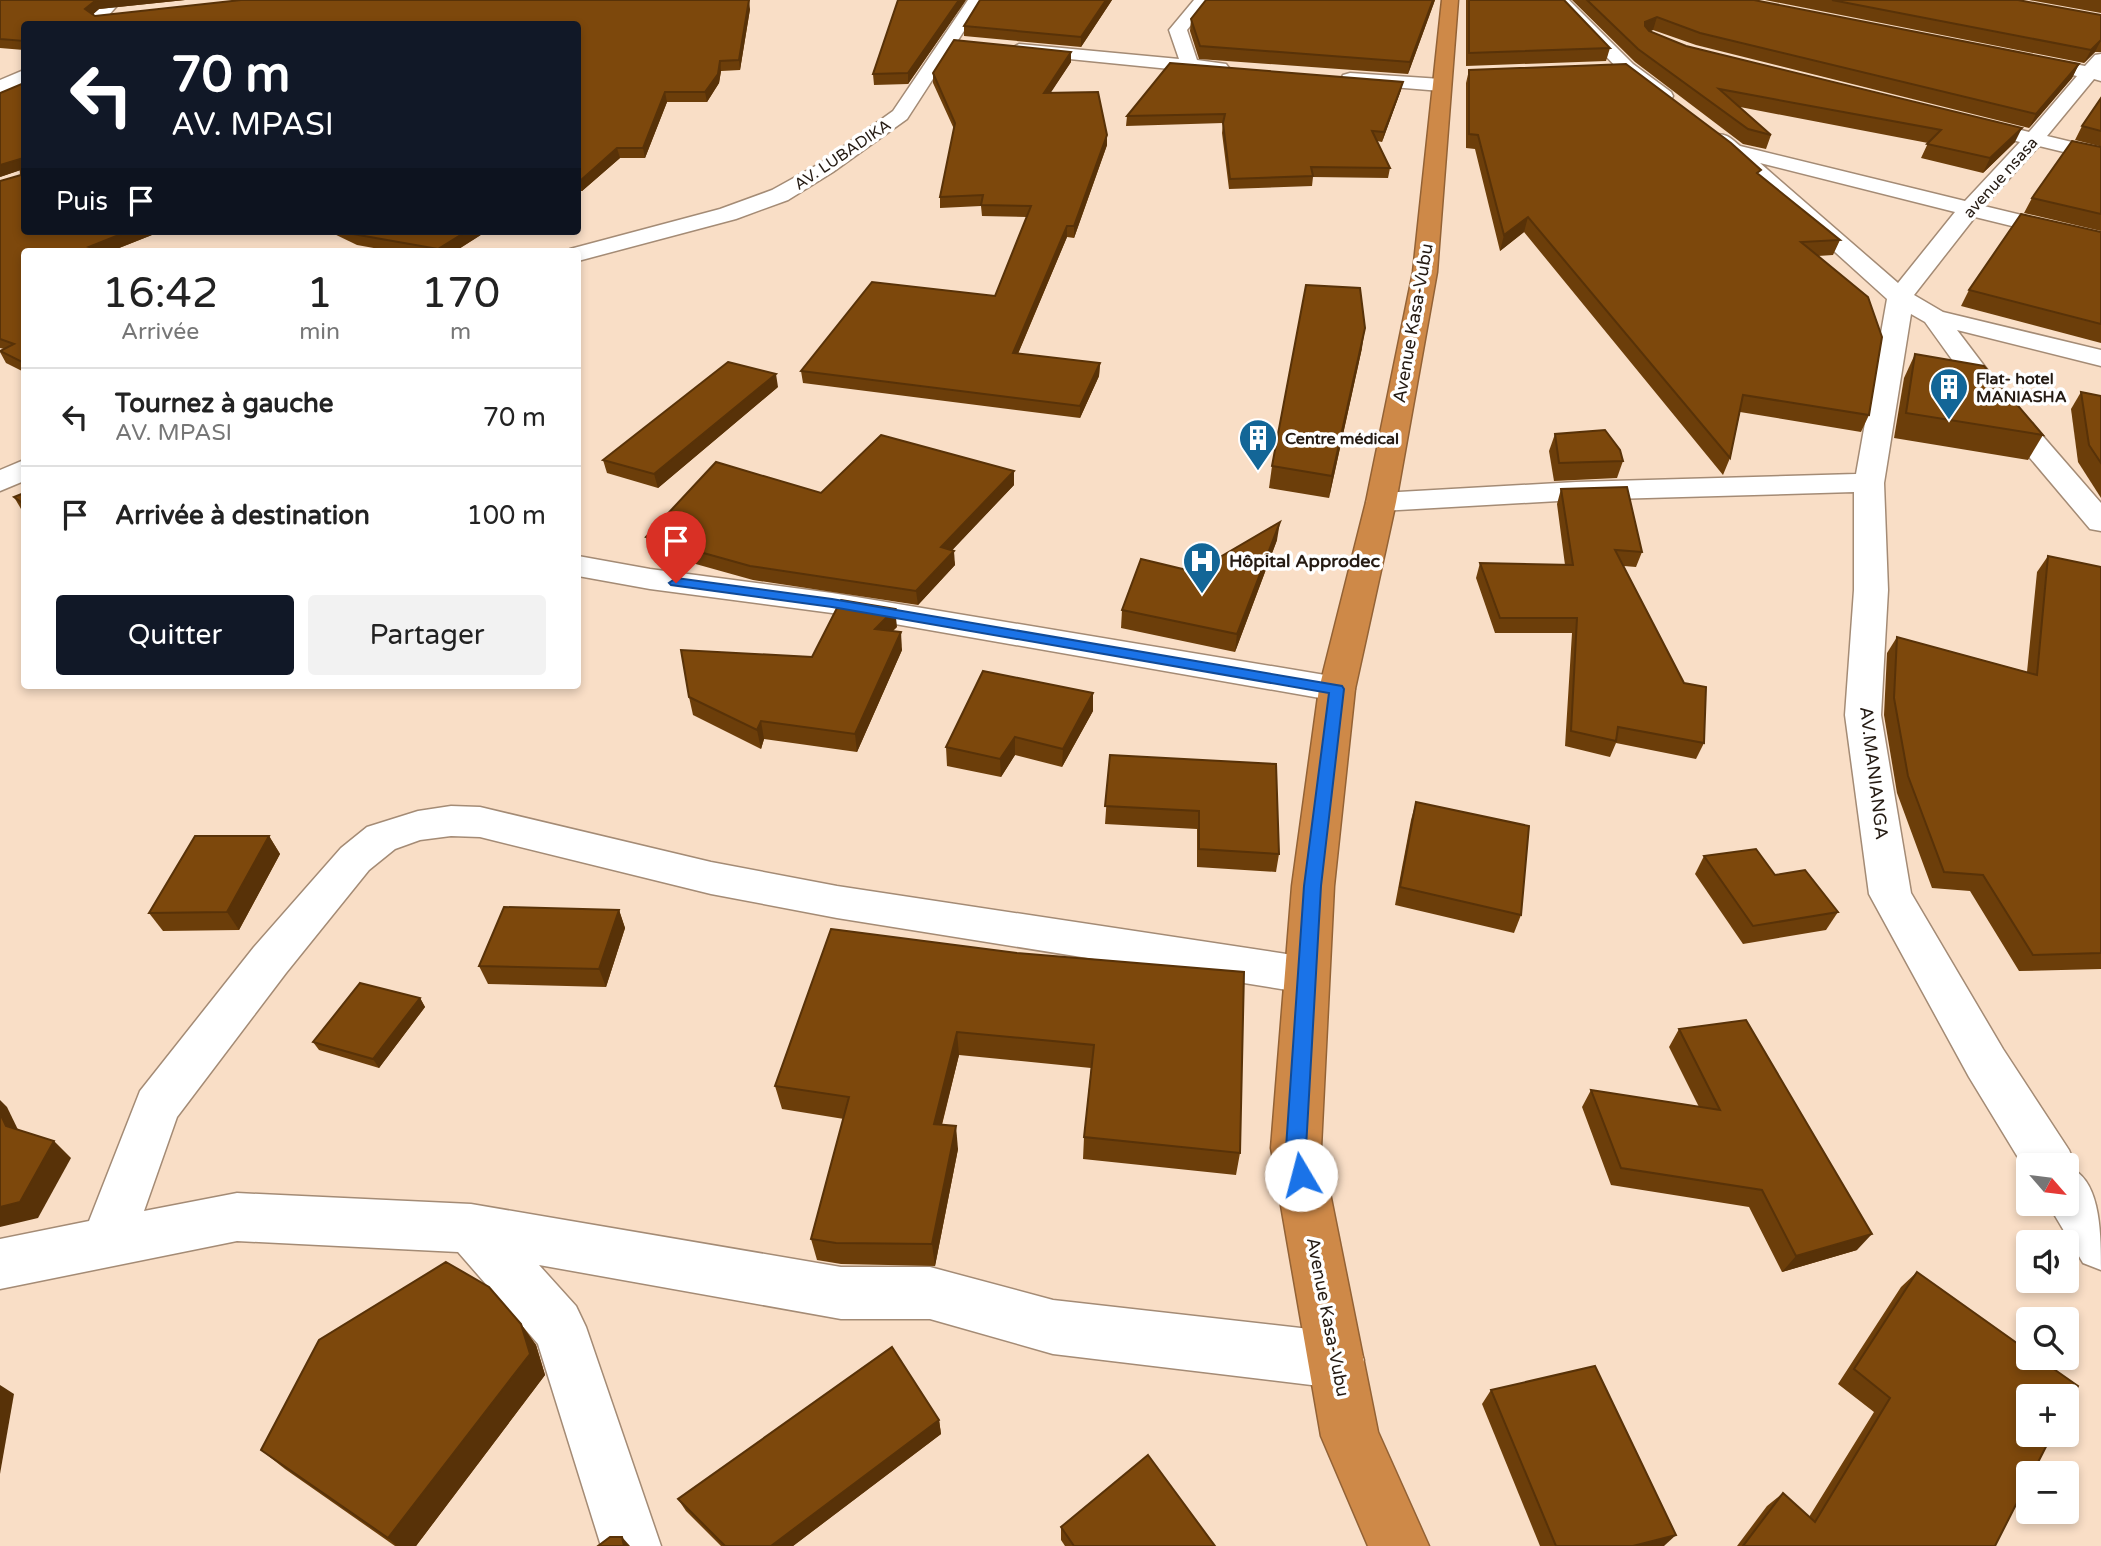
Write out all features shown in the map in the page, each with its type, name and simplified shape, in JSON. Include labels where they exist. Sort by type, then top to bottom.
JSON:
[{"type":"highway","name":"Avenue Kasa-Vubu","points":[[1399,1546],[1350,1436],[1296,1148],[1313,886],[1337,689],[1381,502],[1425,272],[1447,79],[1450,0]]},
{"type":"street","points":[[95,21],[114,0]]},
{"type":"street","name":"AV. LUBADIKA","points":[[581,253],[728,215],[780,195],[826,168],[900,115],[936,57],[957,42],[976,0]]},
{"type":"street","points":[[1190,66],[1178,30],[1202,0]]},
{"type":"street","points":[[1560,0],[1627,68],[1680,108]]},
{"type":"street","points":[[95,21],[127,14]]},
{"type":"street","points":[[1004,47],[1237,69]]},
{"type":"street","points":[[2008,56],[2098,69]]},
{"type":"street","points":[[1601,69],[1627,68]]},
{"type":"street","name":"avenue nsasa","points":[[1900,297],[1969,209],[2098,69]]},
{"type":"street","points":[[0,87],[21,77]]},
{"type":"street","points":[[1336,78],[1447,79]]},
{"type":"street","points":[[1955,119],[2101,155]]},
{"type":"street","points":[[1702,125],[1900,297],[1934,317],[2101,358]]},
{"type":"street","points":[[1735,151],[2101,241]]},
{"type":"street","name":"AV.MANIANGA","points":[[1900,297],[1894,346],[1869,483],[1871,590],[1863,715],[1890,894],[1986,1063],[2043,1153]]},
{"type":"street","points":[[1934,317],[1992,394],[2101,522]]},
{"type":"street","points":[[0,482],[21,471]]},
{"type":"street","points":[[1381,502],[1576,491],[1869,483]]},
{"type":"street","points":[[581,567],[650,579],[832,603],[1337,689]]},
{"type":"street","points":[[107,1243],[157,1106],[270,960],[355,859],[381,838],[418,826],[451,821],[480,821],[711,878],[837,902],[1306,975]]},
{"type":"street","points":[[2079,1210],[2101,1245]]},
{"type":"street","points":[[0,1264],[237,1217],[471,1228],[841,1293],[930,1293],[1053,1328],[1336,1360]]},
{"type":"street","points":[[471,1228],[557,1325],[567,1346],[631,1546]]},
{"type":"building","points":[[0,0],[102,0],[95,1],[85,9],[95,16],[241,0],[749,0],[739,60],[720,61],[718,74],[705,92],[665,92],[643,148],[617,148],[581,180],[581,21],[21,21],[21,41],[0,39]]},
{"type":"building","points":[[898,0],[959,0],[908,73],[873,74]]},
{"type":"building","points":[[980,0],[1106,0],[1081,37],[964,26]]},
{"type":"building","points":[[1206,0],[1433,0],[1410,62],[1200,46],[1191,19]]},
{"type":"building","points":[[1469,0],[1564,0],[1610,48],[1469,53]]},
{"type":"building","points":[[1587,0],[1754,0],[2079,64],[2036,114],[1700,33],[1657,17],[1645,22],[1649,31],[1686,46],[2022,128],[1990,158],[1927,144],[1941,130],[1719,89],[1771,135],[1748,129],[1638,49]]},
{"type":"building","points":[[1832,0],[2018,0],[2101,15],[2101,40],[2091,50]]},
{"type":"building","points":[[954,40],[1071,52],[1044,93],[1098,92],[1107,135],[1074,226],[1067,226],[1013,353],[1100,363],[1080,406],[801,371],[872,282],[995,296],[1031,206],[981,205],[983,195],[940,197],[955,123],[933,73]]},
{"type":"building","points":[[1170,63],[1403,82],[1384,132],[1372,131],[1390,168],[1311,167],[1313,176],[1230,179],[1223,123],[1225,114],[1127,116]]},
{"type":"building","points":[[1626,64],[1731,143],[1761,170],[1757,173],[1840,240],[1801,242],[1868,297],[1882,337],[1869,415],[1743,395],[1730,458],[1528,217],[1504,235],[1478,135],[1469,134],[1469,70]]},
{"type":"building","points":[[21,84],[21,175],[20,159],[0,165],[0,93]]},
{"type":"building","points":[[2101,98],[2101,131],[2082,126]]},
{"type":"building","points":[[2072,141],[2101,147],[2101,214],[2032,198]]},
{"type":"building","points":[[21,175],[21,235],[119,235],[89,247],[92,248],[21,248],[21,362],[0,351],[14,344],[0,339],[0,181]]},
{"type":"building","points":[[2021,214],[2101,232],[2101,324],[1969,290]]},
{"type":"building","points":[[359,235],[461,235],[440,248]]},
{"type":"building","points":[[1306,285],[1360,288],[1365,328],[1332,476],[1272,466]]},
{"type":"building","points":[[1915,354],[1984,366],[2043,435],[1906,413]]},
{"type":"building","points":[[728,362],[776,374],[654,474],[603,460]]},
{"type":"building","points":[[2081,392],[2101,396],[2101,463],[2089,445]]},
{"type":"building","points":[[1605,430],[1620,450],[1623,461],[1559,463],[1555,434]]},
{"type":"building","points":[[881,435],[1014,471],[941,547],[954,551],[916,591],[750,566],[646,537],[716,462],[821,493]]},
{"type":"building","points":[[1627,487],[1642,552],[1615,550],[1684,683],[1706,687],[1704,743],[1618,727],[1616,741],[1571,731],[1577,618],[1500,618],[1480,563],[1573,565],[1561,489]]},
{"type":"building","points":[[1280,522],[1237,634],[1122,610],[1141,559],[1191,571],[1201,552],[1220,557]]},
{"type":"building","points":[[2048,556],[2101,567],[2101,953],[2033,955],[1983,875],[1944,872],[1908,776],[1894,698],[1897,637],[2037,675]]},
{"type":"building","points":[[841,600],[895,609],[875,629],[901,632],[855,734],[761,721],[757,730],[689,697],[681,650],[812,657]]},
{"type":"building","points":[[983,671],[1093,693],[1063,749],[1015,737],[1000,759],[946,747]]},
{"type":"building","points":[[1110,755],[1276,764],[1279,854],[1199,849],[1199,811],[1105,806]]},
{"type":"building","points":[[1416,802],[1529,826],[1521,915],[1400,887]]},
{"type":"building","points":[[195,836],[269,836],[227,912],[149,913]]},
{"type":"building","points":[[1756,849],[1775,875],[1805,870],[1838,912],[1753,926],[1704,856]]},
{"type":"building","points":[[504,907],[619,910],[599,969],[479,966]]},
{"type":"building","points":[[831,929],[1017,953],[1244,972],[1240,1153],[1084,1137],[1094,1045],[957,1032],[934,1124],[956,1126],[932,1244],[836,1243],[811,1239],[849,1097],[775,1086]]},
{"type":"building","points":[[360,983],[420,998],[373,1059],[313,1042]]},
{"type":"building","points":[[1746,1020],[1872,1234],[1796,1256],[1762,1190],[1621,1168],[1591,1090],[1720,1110],[1679,1029]]},
{"type":"building","points":[[0,1113],[6,1126],[54,1141],[20,1202],[0,1207]]},
{"type":"building","points":[[446,1262],[489,1287],[521,1324],[530,1354],[388,1538],[261,1450],[319,1340]]},
{"type":"building","points":[[1917,1272],[2016,1342],[2016,1370],[2055,1370],[2075,1384],[2016,1384],[2016,1447],[2046,1447],[2039,1461],[2016,1461],[2016,1505],[1995,1546],[1743,1546],[1783,1493],[1815,1522],[1890,1398],[1854,1369]]},
{"type":"building","points":[[892,1347],[939,1420],[771,1546],[725,1546],[678,1499]]},
{"type":"building","points":[[1595,1366],[1676,1535],[1633,1546],[1556,1546],[1491,1390]]},
{"type":"building","points":[[1148,1455],[1215,1546],[1074,1546],[1061,1527]]},
{"type":"building","points":[[610,1537],[622,1537],[624,1546],[598,1546]]},
{"type":"place","name":"Flat- hotel MANIASHA","points":[[1949,421]]},
{"type":"place","name":"Centre médical","points":[[1258,472]]},
{"type":"place","name":"Hôpital Approdec","points":[[1202,595]]},
{"type":"route","points":[[676,583],[832,603],[1337,689],[1313,886],[1306,975],[1296,1148],[1301,1175]]}]
